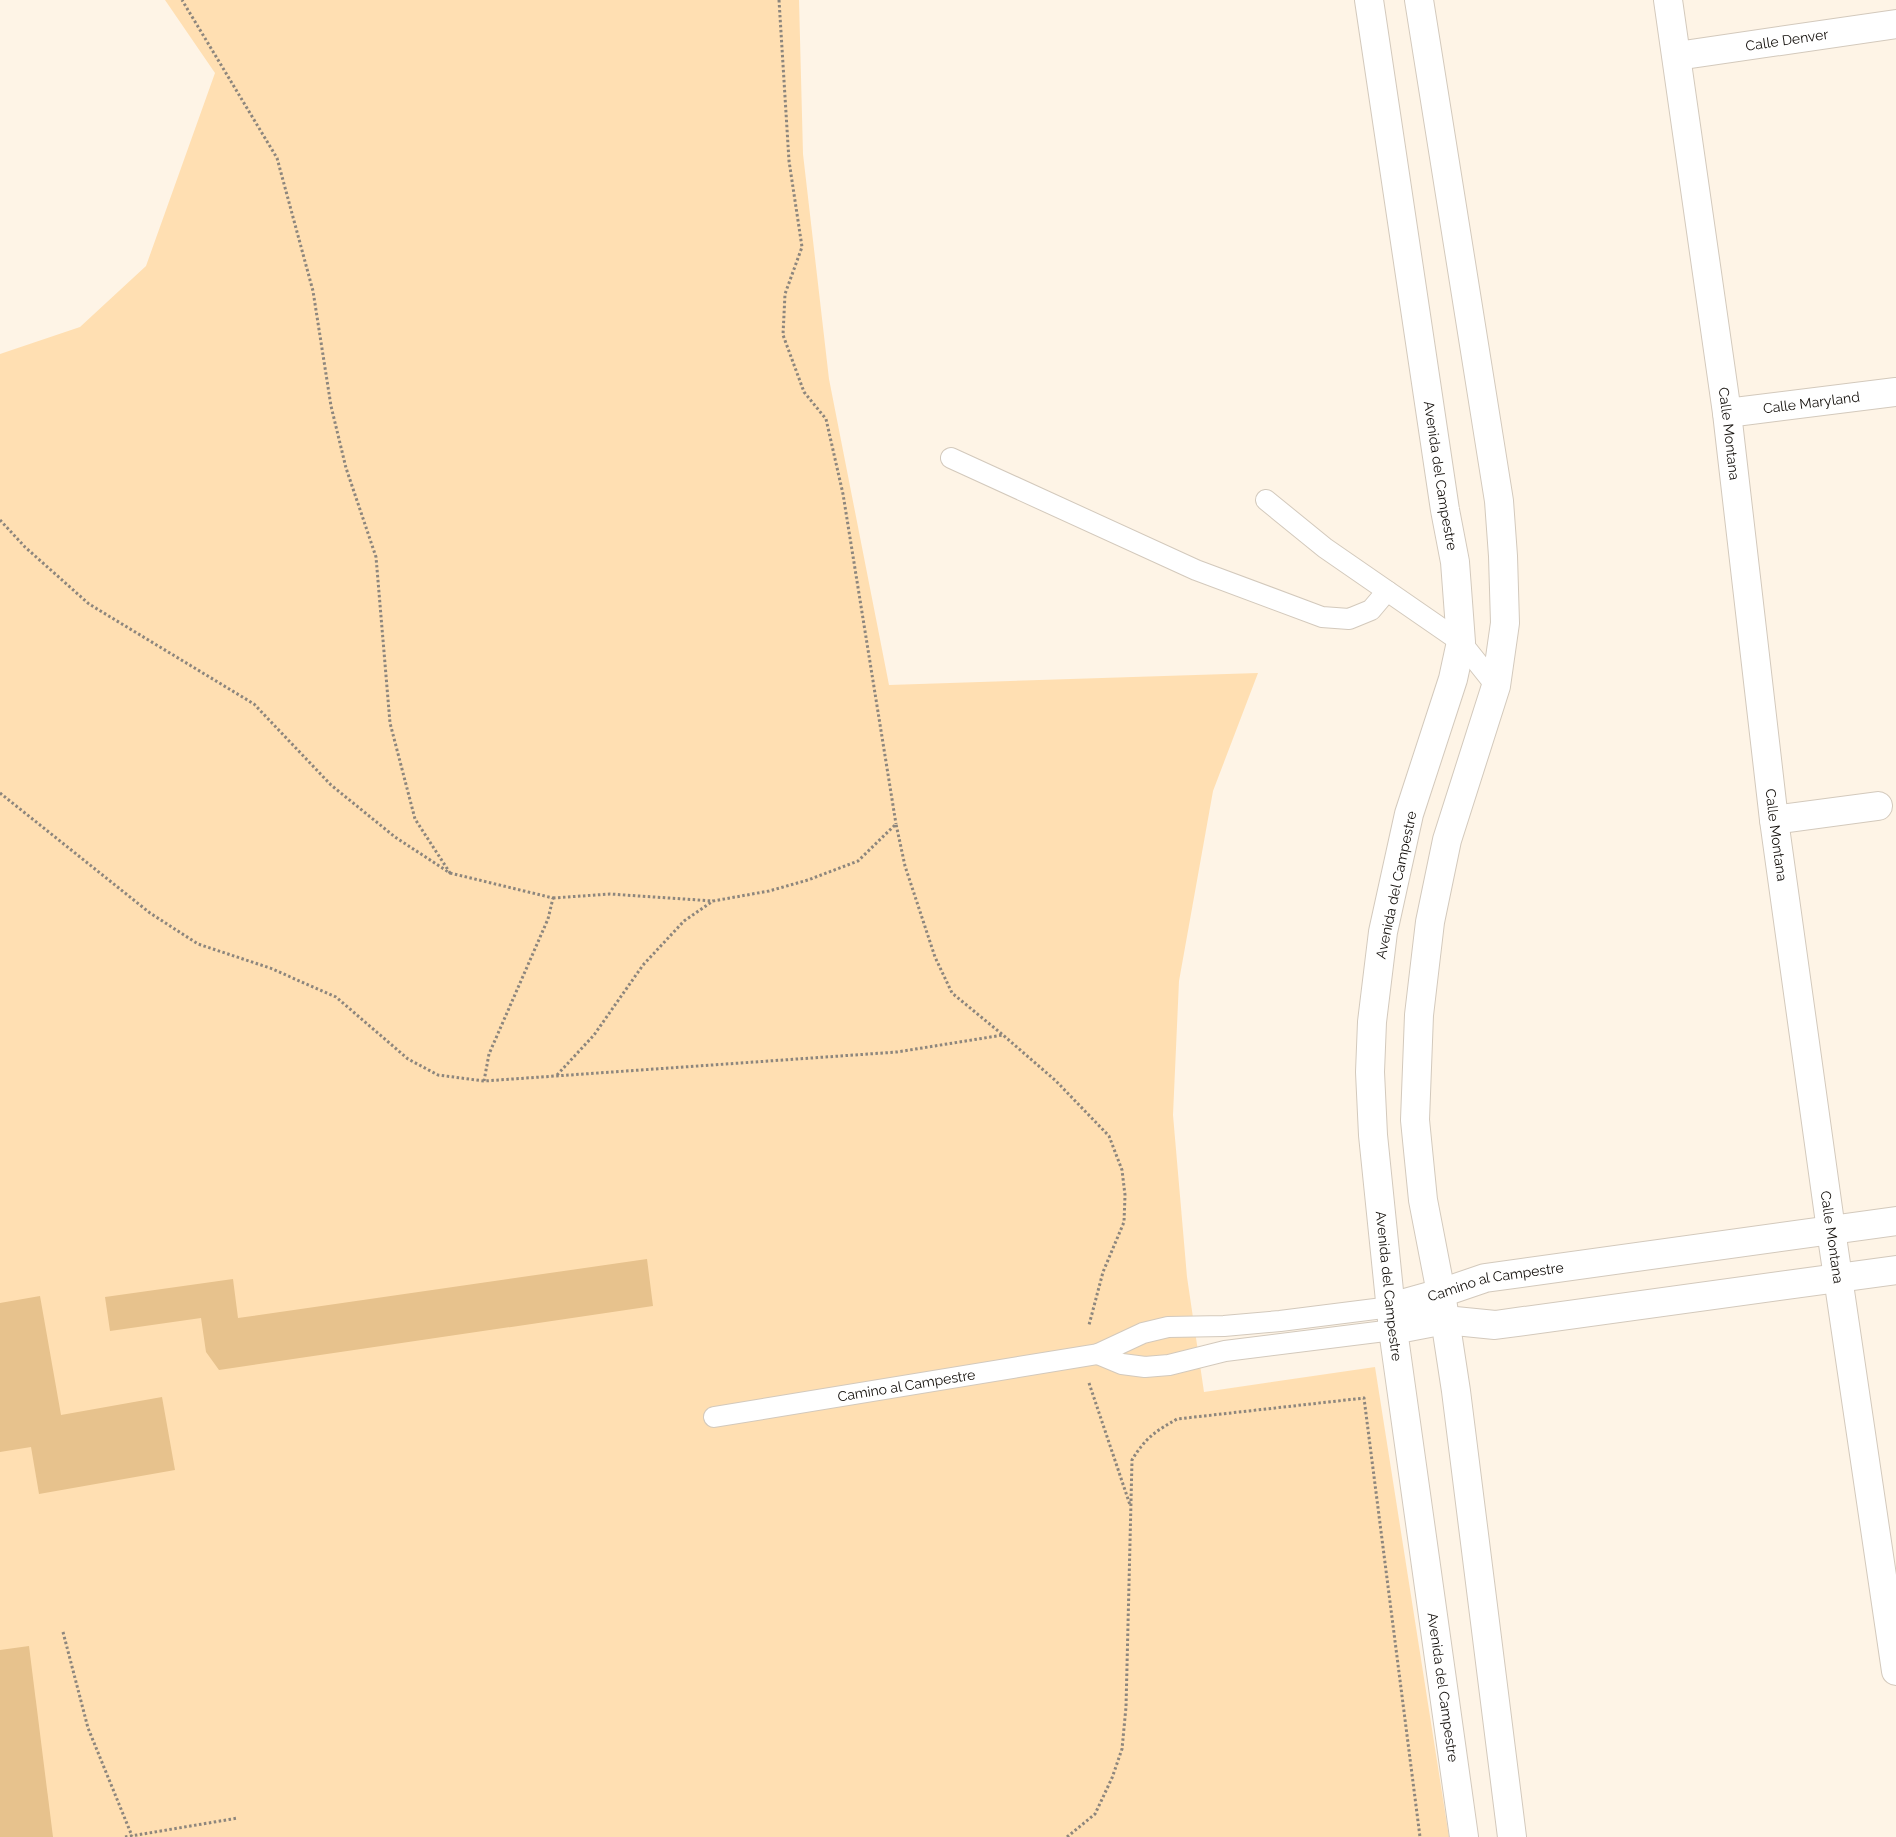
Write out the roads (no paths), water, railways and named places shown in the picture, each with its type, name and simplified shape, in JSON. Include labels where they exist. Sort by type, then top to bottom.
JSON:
[{"type":"street","name":"Avenida del Campestre","points":[[1369,0],[1445,510],[1456,562],[1461,642],[1453,679],[1409,814],[1383,932],[1372,1022],[1370,1072],[1373,1135],[1392,1318],[1464,1837]]},
{"type":"street","points":[[1419,0],[1499,501],[1505,623],[1496,686],[1447,840],[1430,922],[1419,1015],[1415,1120],[1423,1200],[1456,1391],[1512,1837]]},
{"type":"street","name":"Calle Montana","points":[[1668,0],[1727,414],[1774,820],[1831,1230],[1896,1671]]},
{"type":"street","name":"Calle Denver","points":[[1677,56],[1896,24]]},
{"type":"street","name":"Calle Maryland","points":[[1727,414],[1896,392]]},
{"type":"street","points":[[1774,820],[1878,806]]},
{"type":"street","name":"Camino al Campestre","points":[[1392,1318],[1440,1294],[1485,1278],[1896,1221]]},
{"type":"street","name":"Camino al Campestre","points":[[1392,1318],[1444,1320],[1495,1325],[1896,1270]]},
{"type":"lane","points":[[952,458],[1196,570],[1322,617],[1349,619],[1371,610],[1387,591]]},
{"type":"lane","points":[[1266,500],[1325,548],[1461,642],[1496,686]]},
{"type":"lane","name":"Camino al Campestre","points":[[1098,1354],[1122,1364],[1170,1365],[1225,1351],[1392,1318]]},
{"type":"lane","name":"Camino al Campestre","points":[[714,1417],[1098,1354],[1143,1333],[1168,1327],[1392,1318]]}]
